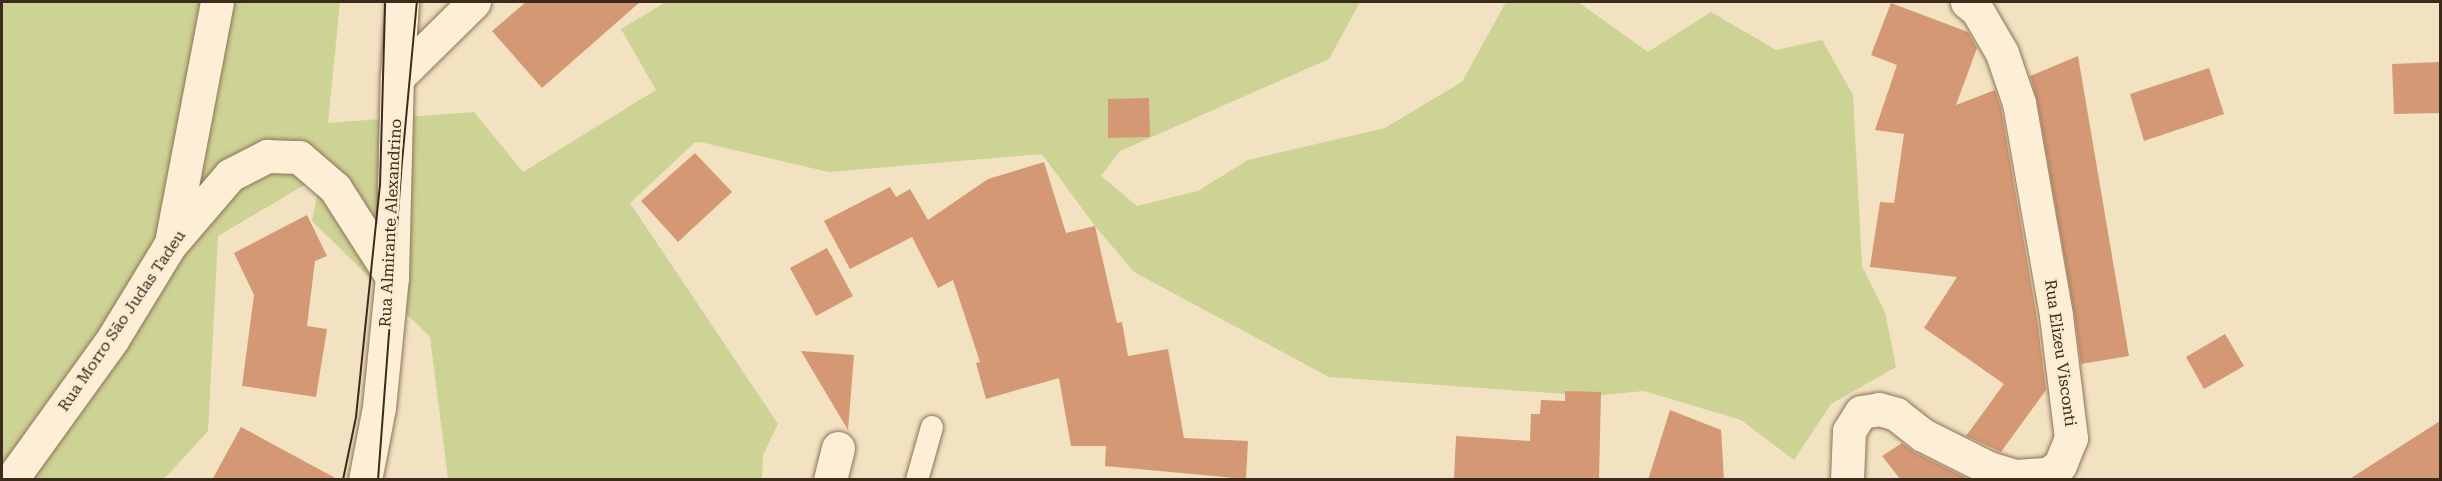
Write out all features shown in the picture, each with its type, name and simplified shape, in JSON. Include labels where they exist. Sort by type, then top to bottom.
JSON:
[{"type":"street","points":[[170,245],[217,2]]},
{"type":"street","name":"Rua Almirante Alexandrino","points":[[365,480],[379,407],[392,278],[397,78],[402,2]]},
{"type":"street","points":[[397,78],[474,2]]},
{"type":"street","name":"Rua Elizeu Visconti","points":[[1847,480],[1850,431],[1861,412],[1879,409],[1896,414],[1923,435],[1989,468],[2016,476],[2048,474],[2060,465],[2072,438],[2056,315],[2019,103],[2002,53],[1977,10],[1966,2]]},
{"type":"street","name":"Rua Morro São Judas Tadeu","points":[[11,480],[112,340],[170,245],[230,175],[267,156],[299,157],[335,188],[392,278]]},
{"type":"street","points":[[830,480],[838,448]]},
{"type":"lane","points":[[917,480],[932,427]]},
{"type":"green space","points":[[2,2],[340,2],[328,123],[474,112],[523,172],[656,90],[621,29],[666,2],[1360,2],[1329,59],[1120,151],[1101,176],[1137,206],[1198,191],[1248,160],[1385,128],[1462,82],[1506,2],[1578,2],[1648,52],[1711,12],[1776,50],[1822,40],[1853,95],[1862,266],[1885,312],[1896,367],[1831,404],[1794,460],[1741,420],[1644,391],[1593,396],[1329,377],[1134,272],[1095,226],[1042,154],[829,172],[700,142],[694,143],[630,203],[778,424],[763,455],[762,479],[448,479],[430,337],[312,221],[321,175],[218,236],[208,431],[164,479],[2,479]]},
{"type":"building","points":[[526,2],[640,2],[542,88],[492,31]]},
{"type":"building","points":[[1891,3],[1968,32],[1977,48],[1956,105],[1995,90],[2001,108],[2037,318],[2046,390],[2001,452],[1966,436],[2004,384],[1924,328],[1957,277],[1870,267],[1880,202],[1894,203],[1904,134],[1875,130],[1897,65],[1871,55]]},
{"type":"building","points":[[2078,56],[2129,356],[2081,364],[2037,100],[2030,76]]},
{"type":"building","points":[[2440,62],[2440,113],[2394,114],[2392,64]]},
{"type":"building","points":[[2209,68],[2224,114],[2144,141],[2130,94]]},
{"type":"building","points":[[1149,98],[1150,137],[1108,138],[1108,99]]},
{"type":"building","points":[[695,153],[732,192],[678,242],[641,201]]},
{"type":"building","points":[[1044,162],[1066,233],[1095,226],[1117,323],[1122,322],[1128,356],[1168,349],[1184,438],[1248,441],[1246,479],[1105,466],[1106,446],[1071,446],[1059,378],[986,399],[976,363],[980,362],[953,280],[938,288],[912,237],[850,269],[824,221],[890,187],[896,197],[910,189],[928,220],[988,179]]},
{"type":"building","points":[[307,215],[327,256],[315,261],[307,326],[327,329],[316,397],[242,386],[254,295],[234,253]]},
{"type":"building","points":[[827,248],[853,296],[816,316],[790,268]]},
{"type":"building","points":[[2225,334],[2244,366],[2204,389],[2186,357]]},
{"type":"building","points":[[801,351],[854,355],[848,430]]},
{"type":"building","points":[[1565,391],[1601,392],[1599,480],[1454,480],[1456,436],[1530,441],[1531,414],[1540,414],[1541,400],[1565,401]]},
{"type":"building","points":[[1670,410],[1721,430],[1724,480],[1648,480]]},
{"type":"building","points":[[2440,421],[2440,480],[2348,480]]},
{"type":"building","points":[[241,427],[339,480],[212,480]]},
{"type":"building","points":[[1902,443],[1914,452],[1970,480],[1901,480],[1882,456]]},
{"type":"tram line","points":[[343,480],[356,417],[380,186],[385,2]]},
{"type":"tram line","points":[[378,480],[401,173],[417,2]]}]
